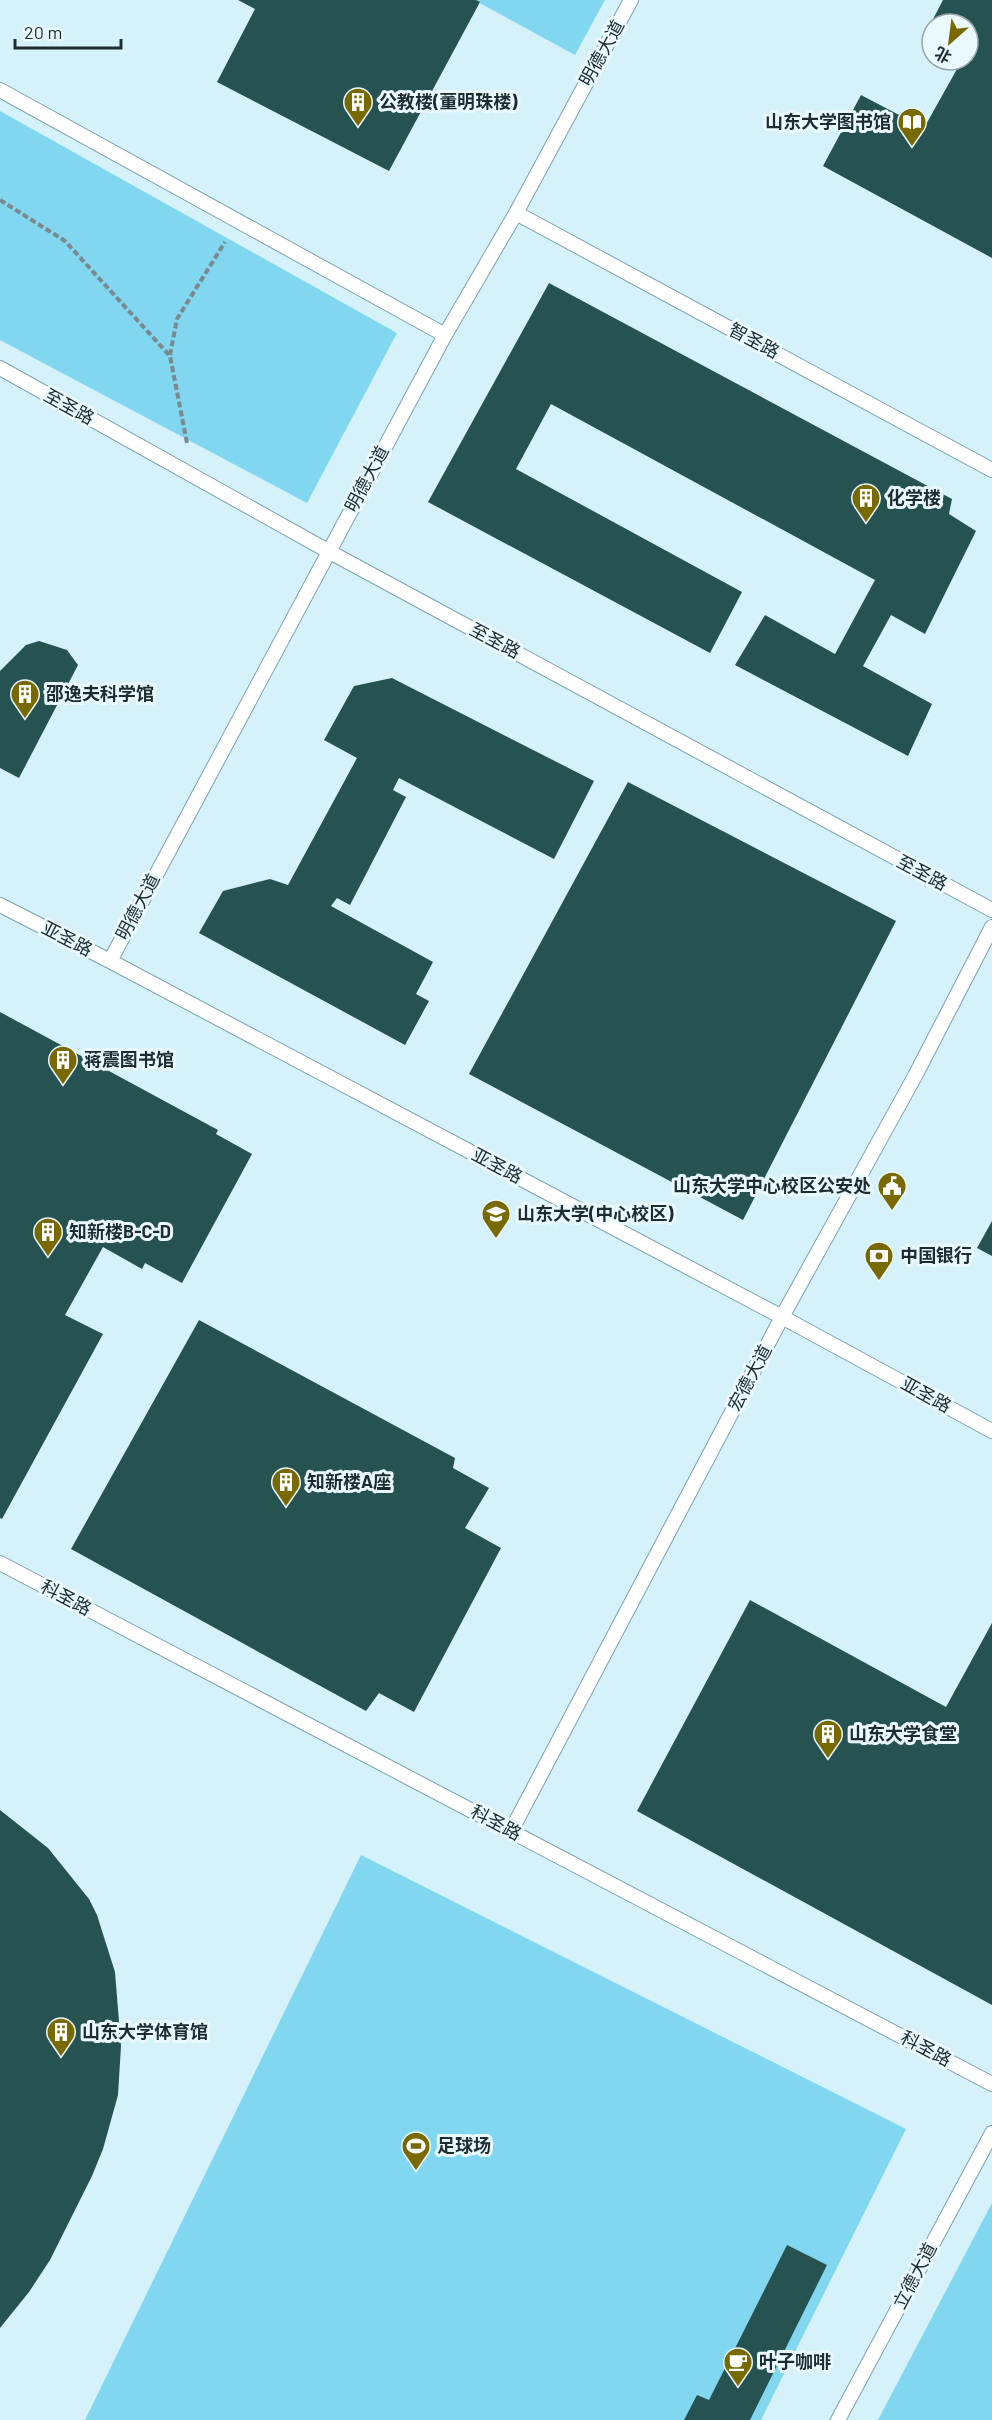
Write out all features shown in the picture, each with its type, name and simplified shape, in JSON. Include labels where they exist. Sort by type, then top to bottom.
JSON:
[{"type":"lane","name":"明德大道","points":[[110,961],[445,335],[516,213],[631,0]]},
{"type":"lane","points":[[0,90],[445,335]]},
{"type":"lane","name":"智圣路","points":[[516,213],[992,470]]},
{"type":"lane","name":"至圣路","points":[[0,368],[328,551],[992,910]]},
{"type":"lane","name":"亚圣路","points":[[0,905],[782,1317],[992,1431]]},
{"type":"lane","name":"宏德大道","points":[[511,1831],[782,1317],[915,1076],[992,927]]},
{"type":"lane","name":"科圣路","points":[[0,1563],[992,2084]]},
{"type":"lane","name":"立德大道","points":[[838,2420],[992,2133]]},
{"type":"path","points":[[0,200],[65,241],[170,356]]},
{"type":"path","points":[[193,476],[170,356],[177,319],[238,221]]},
{"type":"shaded area","name":"山东大学(中心校区)","points":[[0,0],[992,0],[992,2420],[0,2420]]},
{"type":"shaded area","points":[[474,0],[605,0],[575,55]]},
{"type":"shaded area","points":[[0,111],[397,333],[307,503],[0,340]]},
{"type":"shaded area","points":[[361,1855],[906,2129],[761,2420],[85,2420]]},
{"type":"shaded area","points":[[992,2203],[992,2420],[878,2420]]},
{"type":"building","name":"公教楼(董明珠楼)","points":[[238,0],[476,0],[480,2],[389,171],[217,82],[255,9]]},
{"type":"building","name":"山东大学图书馆","points":[[943,0],[992,0],[992,258],[823,166],[861,95],[924,128],[955,72],[980,72],[980,12],[937,12]]},
{"type":"building","name":"化学楼","points":[[549,283],[952,499],[949,514],[976,531],[925,634],[891,615],[863,666],[932,704],[908,756],[735,665],[765,615],[835,654],[875,580],[551,404],[516,469],[742,592],[710,653],[428,502]]},
{"type":"building","name":"邵逸夫科学馆","points":[[39,641],[67,650],[78,665],[19,778],[0,768],[0,671],[26,645]]},
{"type":"building","points":[[392,678],[594,781],[554,859],[399,778],[393,790],[406,797],[350,905],[337,898],[331,906],[433,962],[416,994],[429,1001],[405,1045],[199,933],[223,891],[270,879],[288,885],[357,758],[324,740],[354,686]]},
{"type":"building","points":[[628,782],[896,921],[743,1220],[469,1074]]},
{"type":"building","name":"知新楼B-C-D","points":[[0,1012],[218,1130],[216,1134],[252,1154],[182,1283],[145,1263],[142,1269],[103,1247],[65,1315],[103,1334],[2,1519],[0,1518]]},
{"type":"building","points":[[992,1221],[992,1256],[977,1248]]},
{"type":"building","name":"知新楼A座","points":[[199,1320],[455,1458],[453,1468],[489,1488],[465,1528],[501,1548],[414,1712],[379,1693],[366,1711],[71,1549]]},
{"type":"building","name":"山东大学食堂","points":[[750,1600],[946,1707],[992,1623],[992,2005],[637,1811]]},
{"type":"building","name":"山东大学体育馆","points":[[0,1810],[48,1848],[89,1899],[97,1915],[115,1972],[121,2046],[118,2095],[103,2149],[92,2176],[50,2260],[29,2292],[0,2328]]},
{"type":"building","points":[[787,2245],[827,2265],[750,2420],[684,2420],[697,2395],[709,2400]]},
{"type":"place","name":"公教楼(董明珠楼)","points":[[358,128]]},
{"type":"place","name":"山东大学图书馆","points":[[912,148]]},
{"type":"place","name":"化学楼","points":[[866,524]]},
{"type":"place","name":"邵逸夫科学馆","points":[[25,720]]},
{"type":"place","name":"蒋震图书馆","points":[[63,1086]]},
{"type":"place","name":"山东大学中心校区公安处","points":[[892,1212]]},
{"type":"place","name":"山东大学(中心校区)","points":[[496,1240]]},
{"type":"place","name":"知新楼B-C-D","points":[[48,1258]]},
{"type":"place","name":"中国银行","points":[[879,1282]]},
{"type":"place","name":"知新楼A座","points":[[286,1508]]},
{"type":"place","name":"山东大学食堂","points":[[828,1760]]},
{"type":"place","name":"山东大学体育馆","points":[[61,2058]]},
{"type":"place","name":"足球场","points":[[416,2172]]},
{"type":"place","name":"叶子咖啡","points":[[738,2388]]}]
